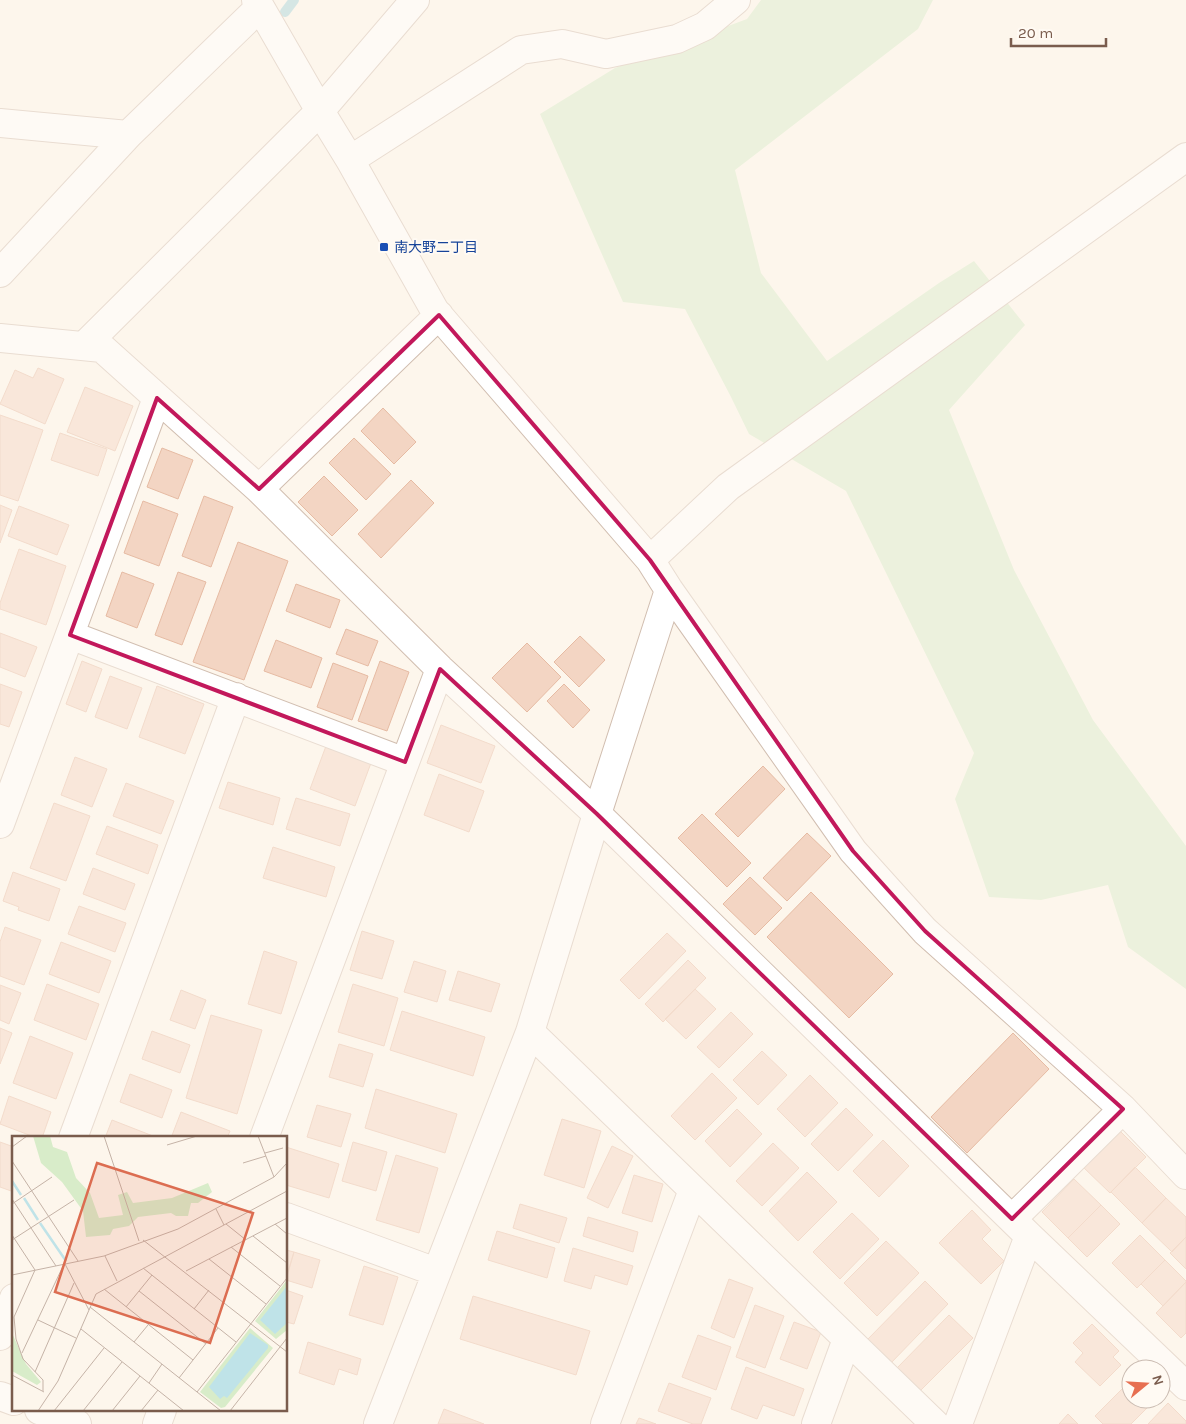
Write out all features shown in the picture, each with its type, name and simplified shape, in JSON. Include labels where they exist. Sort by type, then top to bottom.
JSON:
[{"type":"street","points":[[84,346],[320,112],[415,0]]},
{"type":"street","points":[[350,160],[521,50],[562,44],[606,54],[677,39],[705,26],[736,0]]},
{"type":"street","points":[[0,273],[128,135],[258,3],[320,112],[350,160],[435,311],[650,560],[669,590],[853,851],[924,931],[1123,1109],[1186,1175]]},
{"type":"street","points":[[0,123],[128,135]]},
{"type":"street","points":[[650,560],[728,487],[1186,157]]},
{"type":"street","points":[[260,489],[439,316]]},
{"type":"street","points":[[0,338],[102,348],[260,489],[440,669],[597,814],[1020,1228],[1186,1386]]},
{"type":"street","points":[[0,824],[157,398]]},
{"type":"street","points":[[378,1424],[530,1032],[669,590]]},
{"type":"street","points":[[70,635],[405,762]]},
{"type":"street","points":[[265,1136],[440,669]]},
{"type":"street","points":[[74,1136],[236,697]]},
{"type":"street","points":[[530,1032],[935,1424]]},
{"type":"street","points":[[958,1424],[1020,1228],[1123,1109]]},
{"type":"street","points":[[605,1424],[693,1190]]},
{"type":"street","points":[[288,1218],[436,1272]]},
{"type":"street","points":[[0,1336],[12,1303]]},
{"type":"street","points":[[816,1424],[848,1339]]},
{"type":"street","points":[[0,1396],[12,1400]]},
{"type":"street","points":[[44,1412],[77,1424]]},
{"type":"street","points":[[157,1424],[161,1412]]},
{"type":"highlighted area","points":[[439,315],[650,560],[853,851],[925,931],[1123,1109],[1012,1219],[597,814],[440,669],[405,762],[70,635],[157,398],[259,489]]},
{"type":"green space","points":[[761,0],[933,0],[918,29],[735,170],[761,273],[827,361],[974,261],[1025,325],[949,410],[1014,570],[1093,720],[1186,846],[1186,989],[1128,947],[1108,885],[1041,900],[989,897],[955,799],[974,753],[846,491],[749,434],[685,309],[623,302],[540,114],[615,68],[747,19]]},
{"type":"building","points":[[38,368],[64,379],[45,424],[0,404],[15,370],[33,378]]},
{"type":"building","points":[[85,387],[133,406],[115,451],[67,432]]},
{"type":"building","points":[[383,408],[416,442],[394,464],[361,431]]},
{"type":"building","points":[[0,415],[43,430],[18,501],[0,495]]},
{"type":"building","points":[[60,433],[107,449],[98,476],[51,460]]},
{"type":"building","points":[[354,438],[391,474],[366,500],[329,463]]},
{"type":"building","points":[[162,448],[193,460],[178,499],[147,487]]},
{"type":"building","points":[[324,476],[358,510],[332,536],[298,502]]},
{"type":"building","points":[[411,480],[434,503],[381,558],[358,534]]},
{"type":"building","points":[[204,496],[233,507],[211,567],[182,556]]},
{"type":"building","points":[[143,501],[178,514],[159,566],[124,553]]},
{"type":"building","points":[[0,505],[12,510],[0,543]]},
{"type":"building","points":[[19,506],[69,525],[57,555],[8,536]]},
{"type":"building","points":[[238,542],[288,561],[244,680],[193,662]]},
{"type":"building","points":[[19,549],[66,566],[46,625],[0,609],[0,603]]},
{"type":"building","points":[[122,572],[154,584],[137,628],[106,616]]},
{"type":"building","points":[[178,572],[206,582],[182,645],[155,635]]},
{"type":"building","points":[[296,584],[340,600],[330,628],[286,611]]},
{"type":"building","points":[[346,629],[378,641],[368,666],[336,654]]},
{"type":"building","points":[[0,633],[37,647],[25,677],[0,667]]},
{"type":"building","points":[[580,636],[605,660],[579,687],[554,662]]},
{"type":"building","points":[[276,640],[322,658],[311,688],[264,671]]},
{"type":"building","points":[[527,643],[561,677],[527,712],[492,678]]},
{"type":"building","points":[[82,661],[102,669],[86,712],[66,704]]},
{"type":"building","points":[[380,661],[409,672],[387,731],[358,721]]},
{"type":"building","points":[[333,663],[368,676],[352,720],[317,707]]},
{"type":"building","points":[[110,676],[142,688],[127,729],[95,717]]},
{"type":"building","points":[[0,684],[22,692],[9,727],[0,724]]},
{"type":"building","points":[[564,684],[590,710],[573,728],[547,701]]},
{"type":"building","points":[[157,686],[204,704],[185,754],[139,737]]},
{"type":"building","points":[[441,725],[495,746],[481,783],[427,763]]},
{"type":"building","points":[[326,746],[371,763],[355,806],[310,789]]},
{"type":"building","points":[[75,757],[107,769],[92,807],[61,795]]},
{"type":"building","points":[[763,766],[785,789],[738,837],[715,814]]},
{"type":"building","points":[[439,774],[484,791],[469,832],[424,815]]},
{"type":"building","points":[[228,782],[280,798],[273,825],[219,808]]},
{"type":"building","points":[[126,783],[174,801],[161,834],[113,816]]},
{"type":"building","points":[[296,798],[350,814],[340,846],[286,829]]},
{"type":"building","points":[[54,803],[90,816],[66,881],[30,868]]},
{"type":"building","points":[[702,814],[751,863],[727,887],[678,838]]},
{"type":"building","points":[[107,826],[158,845],[148,874],[96,854]]},
{"type":"building","points":[[807,833],[831,856],[787,901],[763,878]]},
{"type":"building","points":[[273,847],[335,867],[326,897],[263,878]]},
{"type":"building","points":[[93,868],[135,884],[125,910],[83,894]]},
{"type":"building","points":[[13,872],[60,889],[49,921],[18,910],[19,907],[3,901]]},
{"type":"building","points":[[750,877],[782,908],[755,935],[723,904]]},
{"type":"building","points":[[811,892],[893,974],[849,1018],[767,937]]},
{"type":"building","points":[[79,906],[126,923],[115,952],[68,934]]},
{"type":"building","points":[[5,927],[41,940],[24,985],[0,976],[0,942]]},
{"type":"building","points":[[362,931],[394,941],[382,979],[350,970]]},
{"type":"building","points":[[667,933],[686,951],[639,999],[620,980]]},
{"type":"building","points":[[61,942],[111,961],[99,993],[49,974]]},
{"type":"building","points":[[264,951],[297,962],[281,1014],[248,1004]]},
{"type":"building","points":[[688,960],[706,978],[663,1022],[645,1004]]},
{"type":"building","points":[[414,961],[446,971],[437,1002],[404,992]]},
{"type":"building","points":[[458,971],[500,984],[491,1012],[449,1000]]},
{"type":"building","points":[[47,984],[99,1004],[86,1040],[34,1020]]},
{"type":"building","points":[[353,984],[398,998],[384,1046],[338,1032]]},
{"type":"building","points":[[0,985],[21,993],[9,1024],[0,1020]]},
{"type":"building","points":[[695,989],[716,1009],[686,1039],[665,1019]]},
{"type":"building","points":[[181,990],[206,1000],[195,1029],[170,1020]]},
{"type":"building","points":[[402,1011],[485,1037],[473,1076],[390,1050]]},
{"type":"building","points":[[731,1012],[753,1034],[719,1068],[697,1047]]},
{"type":"building","points":[[211,1015],[262,1030],[237,1114],[186,1098]]},
{"type":"building","points":[[0,1028],[12,1033],[0,1064]]},
{"type":"building","points":[[152,1031],[190,1045],[180,1073],[142,1059]]},
{"type":"building","points":[[1013,1033],[1049,1069],[967,1153],[931,1117]]},
{"type":"building","points":[[30,1036],[73,1053],[56,1099],[13,1083]]},
{"type":"building","points":[[339,1044],[373,1054],[363,1087],[329,1077]]},
{"type":"building","points":[[762,1051],[787,1075],[758,1105],[733,1080]]},
{"type":"building","points":[[712,1073],[737,1098],[695,1140],[671,1116]]},
{"type":"building","points":[[130,1074],[172,1090],[162,1118],[120,1102]]},
{"type":"building","points":[[810,1075],[838,1103],[805,1137],[777,1109]]},
{"type":"building","points":[[376,1089],[457,1114],[445,1153],[365,1128]]},
{"type":"building","points":[[9,1096],[51,1112],[43,1136],[32,1136],[0,1124]]},
{"type":"building","points":[[317,1105],[351,1114],[341,1147],[307,1137]]},
{"type":"building","points":[[846,1108],[873,1135],[838,1171],[811,1144]]},
{"type":"building","points":[[737,1109],[762,1134],[730,1167],[705,1141]]},
{"type":"building","points":[[181,1112],[230,1131],[228,1136],[172,1136]]},
{"type":"building","points":[[562,1119],[601,1131],[584,1188],[544,1175]]},
{"type":"building","points":[[112,1120],[153,1136],[106,1136]]},
{"type":"building","points":[[1119,1130],[1146,1157],[1110,1193],[1083,1167]]},
{"type":"building","points":[[883,1140],[909,1166],[879,1197],[853,1171]]},
{"type":"building","points":[[0,1142],[12,1146],[12,1191],[0,1187]]},
{"type":"building","points":[[353,1142],[387,1152],[376,1191],[342,1181]]},
{"type":"building","points":[[773,1143],[799,1168],[762,1206],[736,1181]]},
{"type":"building","points":[[612,1146],[633,1156],[608,1208],[587,1198]]},
{"type":"building","points":[[288,1148],[339,1164],[329,1198],[288,1186]]},
{"type":"building","points":[[396,1155],[438,1168],[419,1233],[376,1220]]},
{"type":"building","points":[[1135,1167],[1166,1198],[1142,1223],[1111,1192]]},
{"type":"building","points":[[807,1172],[837,1202],[798,1241],[769,1211]]},
{"type":"building","points":[[634,1175],[663,1184],[652,1222],[622,1213]]},
{"type":"building","points":[[1074,1179],[1101,1205],[1068,1238],[1042,1212]]},
{"type":"building","points":[[1166,1198],[1186,1217],[1186,1237],[1172,1252],[1142,1223]]},
{"type":"building","points":[[520,1204],[567,1218],[559,1243],[513,1228]]},
{"type":"building","points":[[1101,1205],[1120,1224],[1087,1257],[1068,1238]]},
{"type":"building","points":[[972,1210],[991,1230],[982,1239],[1004,1261],[981,1284],[939,1243]]},
{"type":"building","points":[[852,1213],[879,1239],[840,1279],[813,1252]]},
{"type":"building","points":[[588,1217],[638,1232],[633,1252],[583,1236]]},
{"type":"building","points":[[497,1231],[555,1248],[547,1278],[488,1260]]},
{"type":"building","points":[[1140,1235],[1165,1260],[1137,1288],[1112,1263]]},
{"type":"building","points":[[1186,1237],[1186,1269],[1170,1253]]},
{"type":"building","points":[[886,1241],[919,1273],[877,1316],[844,1283]]},
{"type":"building","points":[[573,1248],[633,1266],[627,1285],[595,1275],[591,1289],[564,1281]]},
{"type":"building","points":[[288,1250],[294,1252],[288,1272]]},
{"type":"building","points":[[294,1252],[320,1260],[312,1288],[288,1281],[288,1273]]},
{"type":"building","points":[[1165,1260],[1186,1282],[1163,1306],[1141,1284]]},
{"type":"building","points":[[364,1266],[398,1277],[383,1325],[349,1315]]},
{"type":"building","points":[[729,1279],[753,1288],[734,1338],[711,1328]]},
{"type":"building","points":[[925,1281],[948,1304],[890,1364],[866,1341]]},
{"type":"building","points":[[1186,1282],[1186,1333],[1181,1338],[1156,1313]]},
{"type":"building","points":[[288,1291],[303,1296],[294,1324],[288,1322]]},
{"type":"building","points":[[473,1296],[590,1331],[576,1375],[460,1339]]},
{"type":"building","points":[[755,1305],[784,1316],[765,1368],[736,1357]]},
{"type":"building","points":[[949,1315],[973,1338],[919,1392],[896,1369]]},
{"type":"building","points":[[794,1322],[821,1332],[807,1369],[780,1359]]},
{"type":"building","points":[[1092,1324],[1119,1351],[1113,1357],[1121,1365],[1100,1386],[1075,1362],[1083,1353],[1073,1343]]},
{"type":"building","points":[[698,1335],[731,1347],[716,1390],[682,1377]]},
{"type":"building","points":[[308,1342],[361,1359],[357,1375],[339,1369],[334,1385],[299,1373]]},
{"type":"building","points":[[746,1367],[804,1389],[794,1416],[763,1405],[757,1419],[731,1409]]},
{"type":"building","points":[[669,1383],[711,1398],[701,1424],[693,1424],[658,1411]]},
{"type":"building","points":[[1121,1390],[1121,1409],[1146,1409],[1131,1424],[1103,1424],[1095,1416]]},
{"type":"building","points":[[1171,1406],[1186,1421],[1186,1424],[1148,1424],[1162,1409],[1171,1409]]},
{"type":"building","points":[[444,1409],[484,1424],[438,1424]]},
{"type":"building","points":[[1068,1414],[1078,1424],[1059,1424]]},
{"type":"building","points":[[639,1418],[656,1424],[636,1424]]},
{"type":"waterway","points":[[285,12],[294,0]]},
{"type":"place","name":"南大野二丁目","points":[[384,247]]}]
